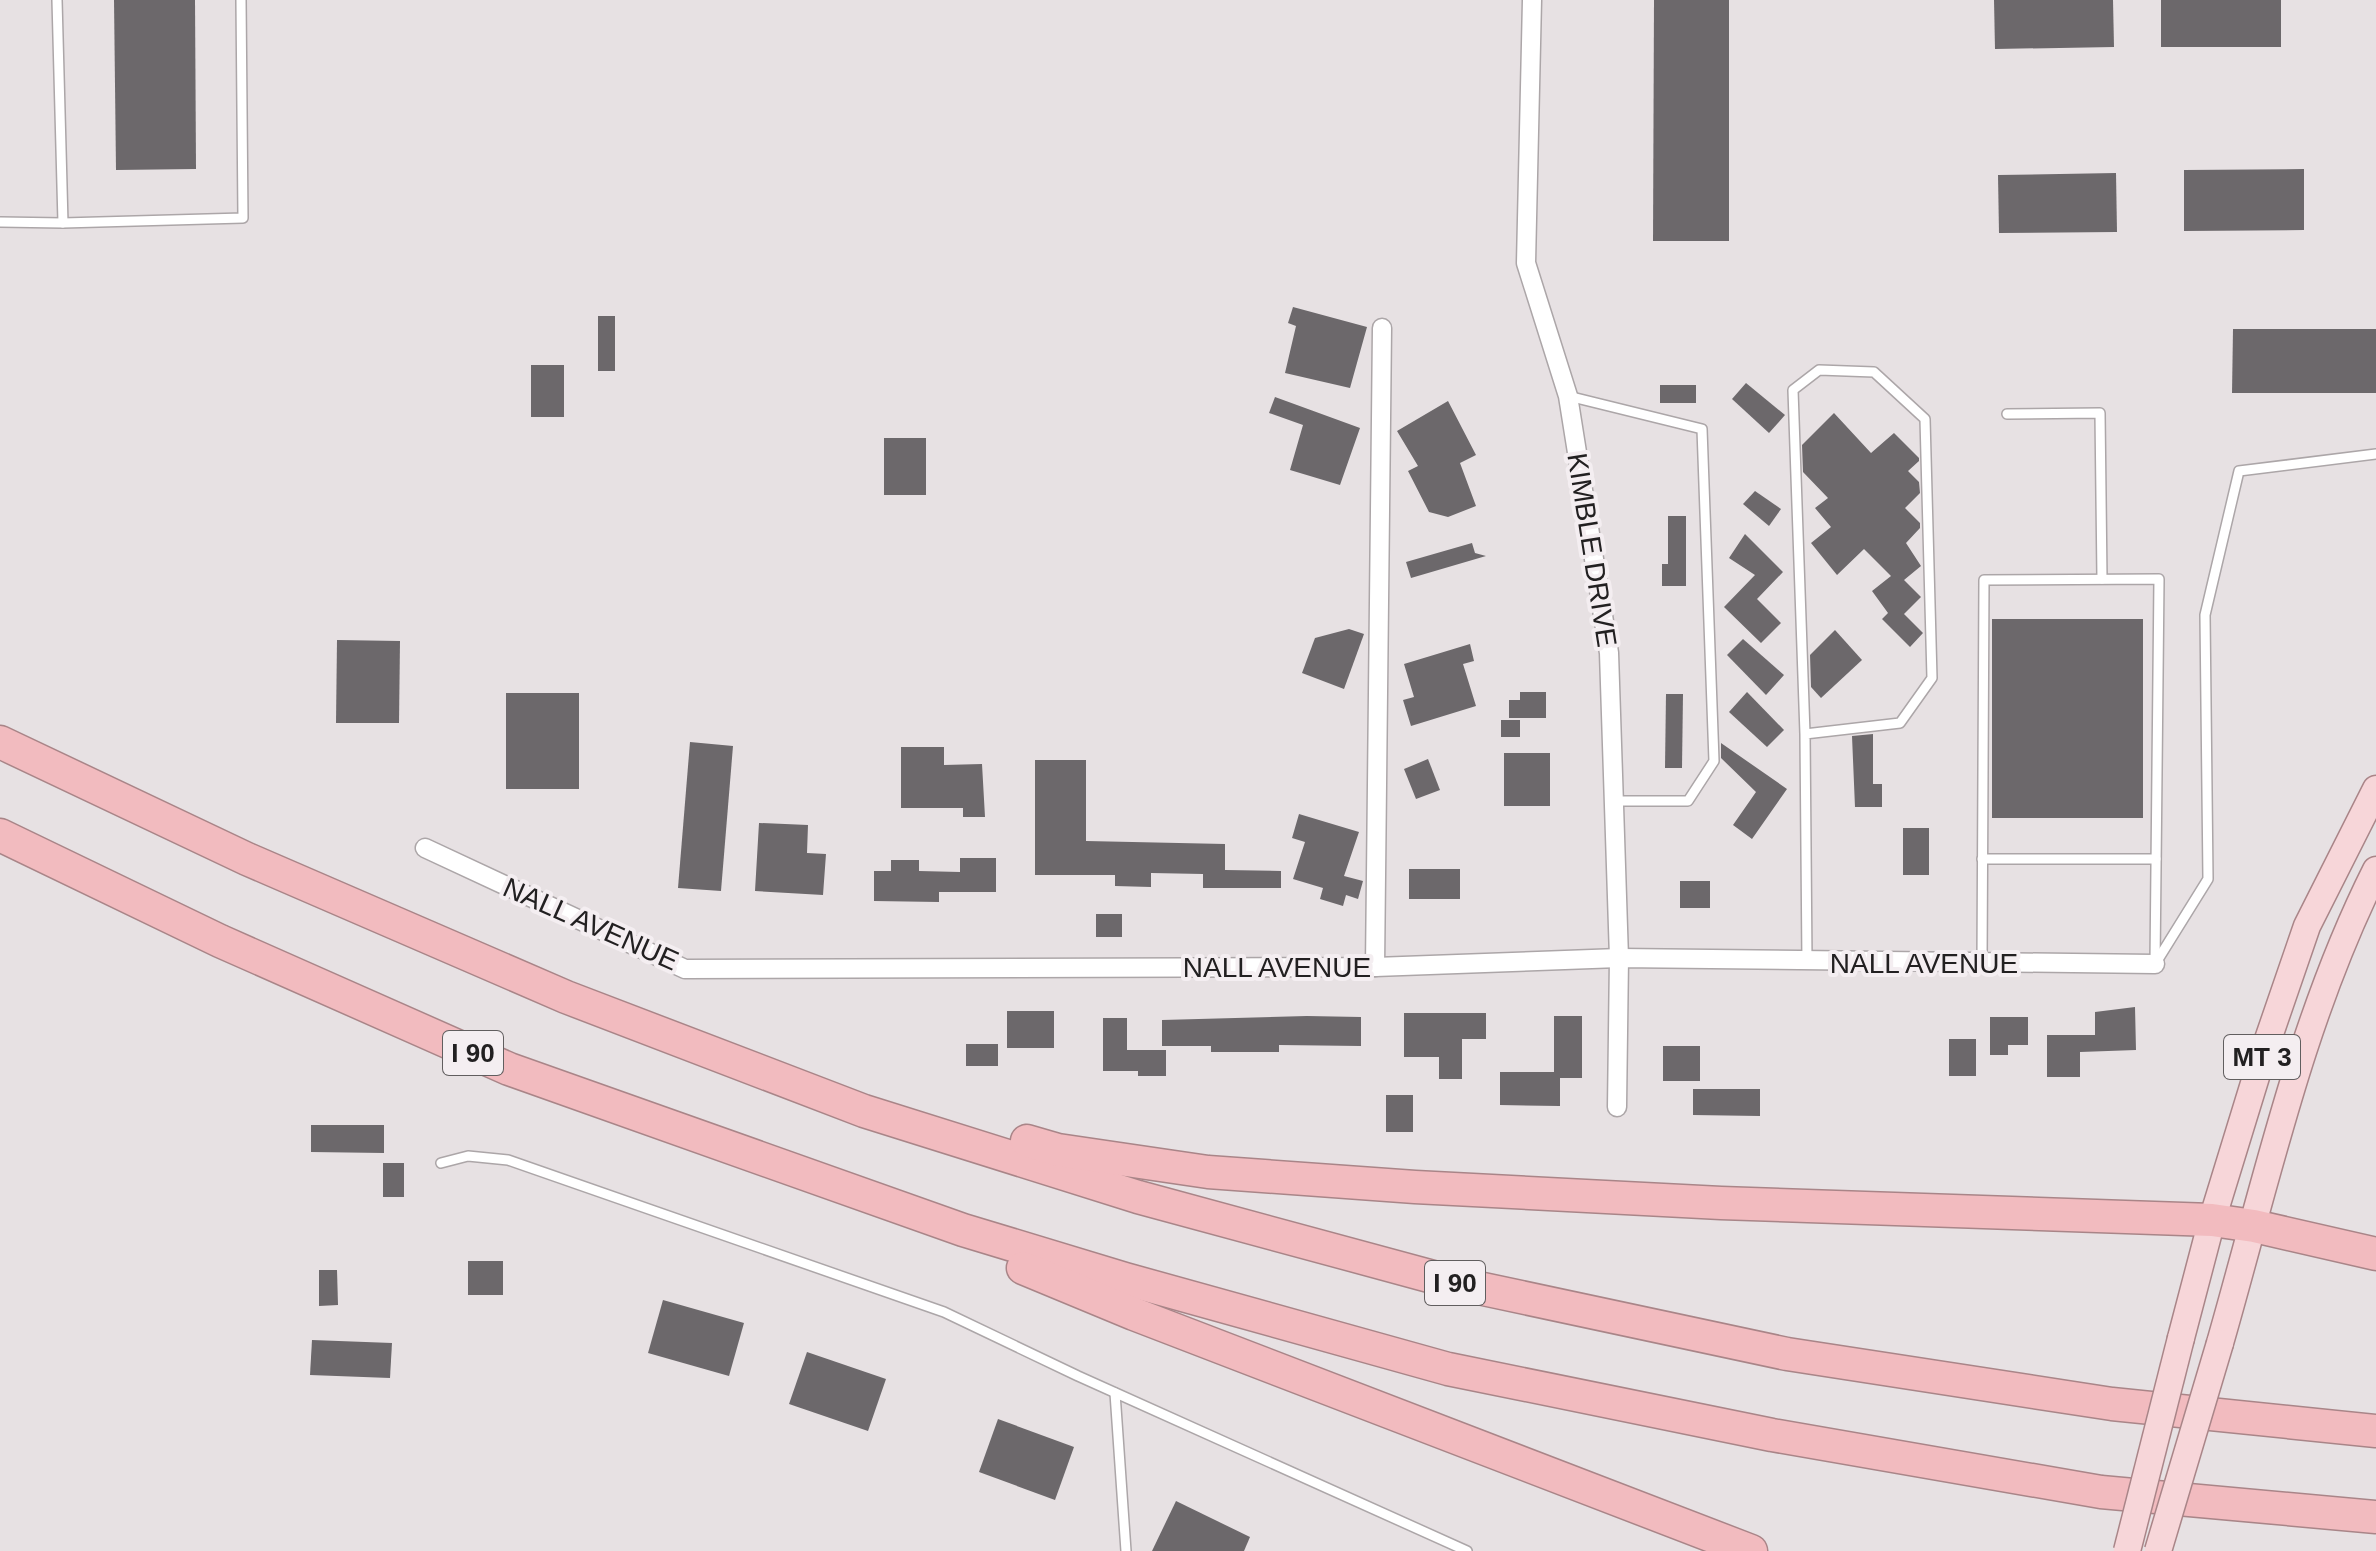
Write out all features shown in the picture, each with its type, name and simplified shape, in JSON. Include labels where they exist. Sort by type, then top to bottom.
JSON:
[{"type":"highway","name":"I 90","points":[[0,742],[247,859],[566,997],[864,1111],[1138,1197],[1455,1283],[1787,1354],[2112,1404],[2376,1431]]},
{"type":"highway","name":"I 90","points":[[0,835],[220,941],[509,1069],[963,1230],[1140,1284],[1479,1376],[1772,1435],[2101,1492],[2376,1517]]},
{"type":"highway","points":[[566,997],[1058,1150],[1208,1172],[1415,1187],[1721,1203],[2212,1220],[2254,1226],[2376,1254]]},
{"type":"highway","points":[[963,1230],[1022,1267],[1134,1314],[1751,1551]]},
{"type":"main road","name":"MT 3","points":[[2127,1551],[2212,1220],[2263,1054],[2307,926],[2376,789]]},
{"type":"main road","name":"MT 3","points":[[2158,1551],[2254,1226],[2295,1071],[2329,972],[2376,870]]},
{"type":"street","name":"KIMBLE DRIVE","points":[[1532,0],[1526,263],[1568,396],[1609,653],[1619,958],[1617,1107]]},
{"type":"street","points":[[1375,967],[1382,328]]},
{"type":"street","name":"NALL AVENUE","points":[[425,848],[685,969],[1375,967],[1619,958],[2155,964]]},
{"type":"lane","points":[[57,0],[63,223]]},
{"type":"lane","points":[[0,222],[243,218],[241,0]]},
{"type":"lane","points":[[1805,734],[1900,723],[1932,678],[1925,419],[1874,372],[1819,370],[1793,390],[1805,734],[1807,962]]},
{"type":"lane","points":[[1568,396],[1702,429],[1714,761],[1688,801],[1614,801]]},
{"type":"lane","points":[[2007,414],[2100,413],[2102,579]]},
{"type":"lane","points":[[2155,964],[2208,879],[2205,615],[2239,471],[2376,454]]},
{"type":"lane","points":[[1982,963],[1984,580],[2159,579],[2155,964]]},
{"type":"lane","points":[[1982,859],[2156,859]]},
{"type":"lane","points":[[441,1163],[468,1156],[508,1160],[944,1312],[1115,1393],[1467,1551]]},
{"type":"lane","points":[[1115,1393],[1126,1551]]},
{"type":"building","points":[[114,0],[195,0],[196,169],[116,170]]},
{"type":"building","points":[[1654,0],[1729,0],[1729,241],[1653,241]]},
{"type":"building","points":[[1994,0],[2113,0],[2114,47],[1995,49]]},
{"type":"building","points":[[2161,0],[2281,0],[2281,47],[2161,47]]},
{"type":"building","points":[[2304,169],[2304,230],[2184,231],[2184,170]]},
{"type":"building","points":[[2116,173],[2117,232],[1999,233],[1998,175]]},
{"type":"building","points":[[1293,307],[1367,327],[1350,388],[1285,373],[1296,326],[1288,323]]},
{"type":"building","points":[[598,316],[615,316],[615,371],[598,371]]},
{"type":"building","points":[[2233,329],[2376,329],[2376,393],[2232,393]]},
{"type":"building","points":[[531,365],[564,365],[564,417],[531,417]]},
{"type":"building","points":[[1746,383],[1785,415],[1769,433],[1732,399]]},
{"type":"building","points":[[1660,385],[1696,385],[1696,403],[1660,403]]},
{"type":"building","points":[[1275,397],[1360,428],[1340,485],[1290,470],[1303,425],[1269,413]]},
{"type":"building","points":[[1448,401],[1476,455],[1460,463],[1476,506],[1448,517],[1429,512],[1408,471],[1418,466],[1397,431]]},
{"type":"building","points":[[1834,413],[1871,453],[1894,433],[1919,458],[1908,471],[1919,482],[1920,493],[1905,508],[1920,523],[1920,528],[1906,543],[1921,566],[1904,580],[1921,597],[1904,614],[1923,633],[1910,647],[1882,619],[1888,613],[1872,591],[1891,576],[1864,549],[1837,575],[1811,543],[1831,527],[1815,508],[1828,498],[1803,472],[1802,445]]},
{"type":"building","points":[[884,438],[926,438],[926,495],[884,495]]},
{"type":"building","points":[[1755,491],[1781,509],[1769,526],[1743,504]]},
{"type":"building","points":[[1668,516],[1686,516],[1686,586],[1662,586],[1662,564],[1668,564]]},
{"type":"building","points":[[1745,534],[1783,572],[1757,599],[1781,623],[1761,643],[1724,607],[1755,575],[1729,558]]},
{"type":"building","points":[[1472,543],[1475,553],[1486,556],[1411,578],[1406,562]]},
{"type":"building","points":[[1992,619],[2143,619],[2143,818],[1992,818]]},
{"type":"building","points":[[1349,629],[1364,634],[1344,689],[1302,673],[1315,638]]},
{"type":"building","points":[[1835,630],[1862,660],[1821,698],[1811,687],[1810,655]]},
{"type":"building","points":[[1743,639],[1784,675],[1766,695],[1727,655]]},
{"type":"building","points":[[337,640],[400,641],[399,723],[336,723]]},
{"type":"building","points":[[1470,644],[1474,661],[1463,664],[1476,706],[1411,726],[1403,700],[1414,697],[1404,664]]},
{"type":"building","points":[[1520,692],[1546,692],[1546,718],[1509,718],[1509,700],[1520,700]]},
{"type":"building","points":[[1747,692],[1784,730],[1767,747],[1729,712]]},
{"type":"building","points":[[506,693],[579,693],[579,789],[506,789]]},
{"type":"building","points":[[1666,694],[1683,694],[1682,768],[1665,768]]},
{"type":"building","points":[[1501,720],[1520,720],[1520,737],[1501,737]]},
{"type":"building","points":[[1873,734],[1873,784],[1882,784],[1882,807],[1855,807],[1852,736]]},
{"type":"building","points":[[690,742],[733,746],[721,891],[678,888]]},
{"type":"building","points":[[1721,743],[1787,789],[1752,839],[1733,825],[1756,792],[1721,758]]},
{"type":"building","points":[[901,747],[944,747],[944,765],[982,764],[985,817],[963,817],[963,808],[901,808]]},
{"type":"building","points":[[1504,753],[1550,753],[1550,806],[1504,806]]},
{"type":"building","points":[[1428,759],[1440,790],[1416,799],[1404,769]]},
{"type":"building","points":[[1035,760],[1086,760],[1086,841],[1225,844],[1225,870],[1281,871],[1281,888],[1203,888],[1203,874],[1151,873],[1151,887],[1115,886],[1115,875],[1035,875]]},
{"type":"building","points":[[1299,814],[1359,832],[1344,876],[1363,881],[1358,899],[1346,895],[1343,906],[1320,899],[1323,888],[1293,879],[1305,842],[1292,838]]},
{"type":"building","points":[[759,823],[808,825],[807,853],[826,854],[823,895],[755,891]]},
{"type":"building","points":[[1903,828],[1929,828],[1929,875],[1903,875]]},
{"type":"building","points":[[960,858],[996,858],[996,892],[939,892],[939,902],[874,901],[874,871],[891,871],[891,860],[919,860],[919,871],[960,872]]},
{"type":"building","points":[[1409,869],[1460,869],[1460,899],[1409,899]]},
{"type":"building","points":[[1680,881],[1710,881],[1710,908],[1680,908]]},
{"type":"building","points":[[1096,914],[1122,914],[1122,937],[1096,937]]},
{"type":"building","points":[[2135,1007],[2136,1050],[2080,1052],[2080,1077],[2047,1077],[2047,1035],[2095,1035],[2095,1012]]},
{"type":"building","points":[[1007,1011],[1054,1011],[1054,1048],[1007,1048]]},
{"type":"building","points":[[1404,1013],[1486,1013],[1486,1039],[1462,1039],[1462,1079],[1439,1079],[1439,1057],[1404,1057]]},
{"type":"building","points":[[1554,1016],[1582,1016],[1582,1078],[1560,1078],[1560,1106],[1500,1105],[1500,1072],[1554,1072]]},
{"type":"building","points":[[1361,1017],[1361,1046],[1279,1045],[1279,1052],[1211,1052],[1211,1046],[1162,1046],[1162,1020]]},
{"type":"building","points":[[1990,1017],[2028,1017],[2028,1045],[2008,1045],[2008,1055],[1990,1055]]},
{"type":"building","points":[[1103,1018],[1127,1018],[1127,1050],[1166,1050],[1166,1076],[1138,1076],[1138,1071],[1103,1071]]},
{"type":"building","points":[[1949,1039],[1976,1039],[1976,1076],[1949,1076]]},
{"type":"building","points":[[966,1044],[998,1044],[998,1066],[966,1066]]},
{"type":"building","points":[[1663,1046],[1700,1046],[1700,1081],[1663,1081]]},
{"type":"building","points":[[1693,1089],[1760,1089],[1760,1116],[1693,1115]]},
{"type":"building","points":[[1386,1095],[1413,1095],[1413,1132],[1386,1132]]},
{"type":"building","points":[[311,1125],[384,1125],[384,1153],[311,1152]]},
{"type":"building","points":[[383,1163],[404,1163],[404,1197],[383,1197]]},
{"type":"building","points":[[468,1261],[503,1261],[503,1295],[468,1295]]},
{"type":"building","points":[[319,1270],[337,1270],[338,1305],[319,1306]]},
{"type":"building","points":[[663,1300],[744,1323],[729,1376],[648,1353]]},
{"type":"building","points":[[312,1340],[392,1343],[390,1378],[310,1375]]},
{"type":"building","points":[[807,1352],[886,1379],[868,1431],[789,1404]]},
{"type":"building","points":[[998,1419],[1074,1447],[1055,1500],[979,1472]]},
{"type":"building","points":[[1176,1501],[1250,1537],[1244,1551],[1152,1551]]}]
